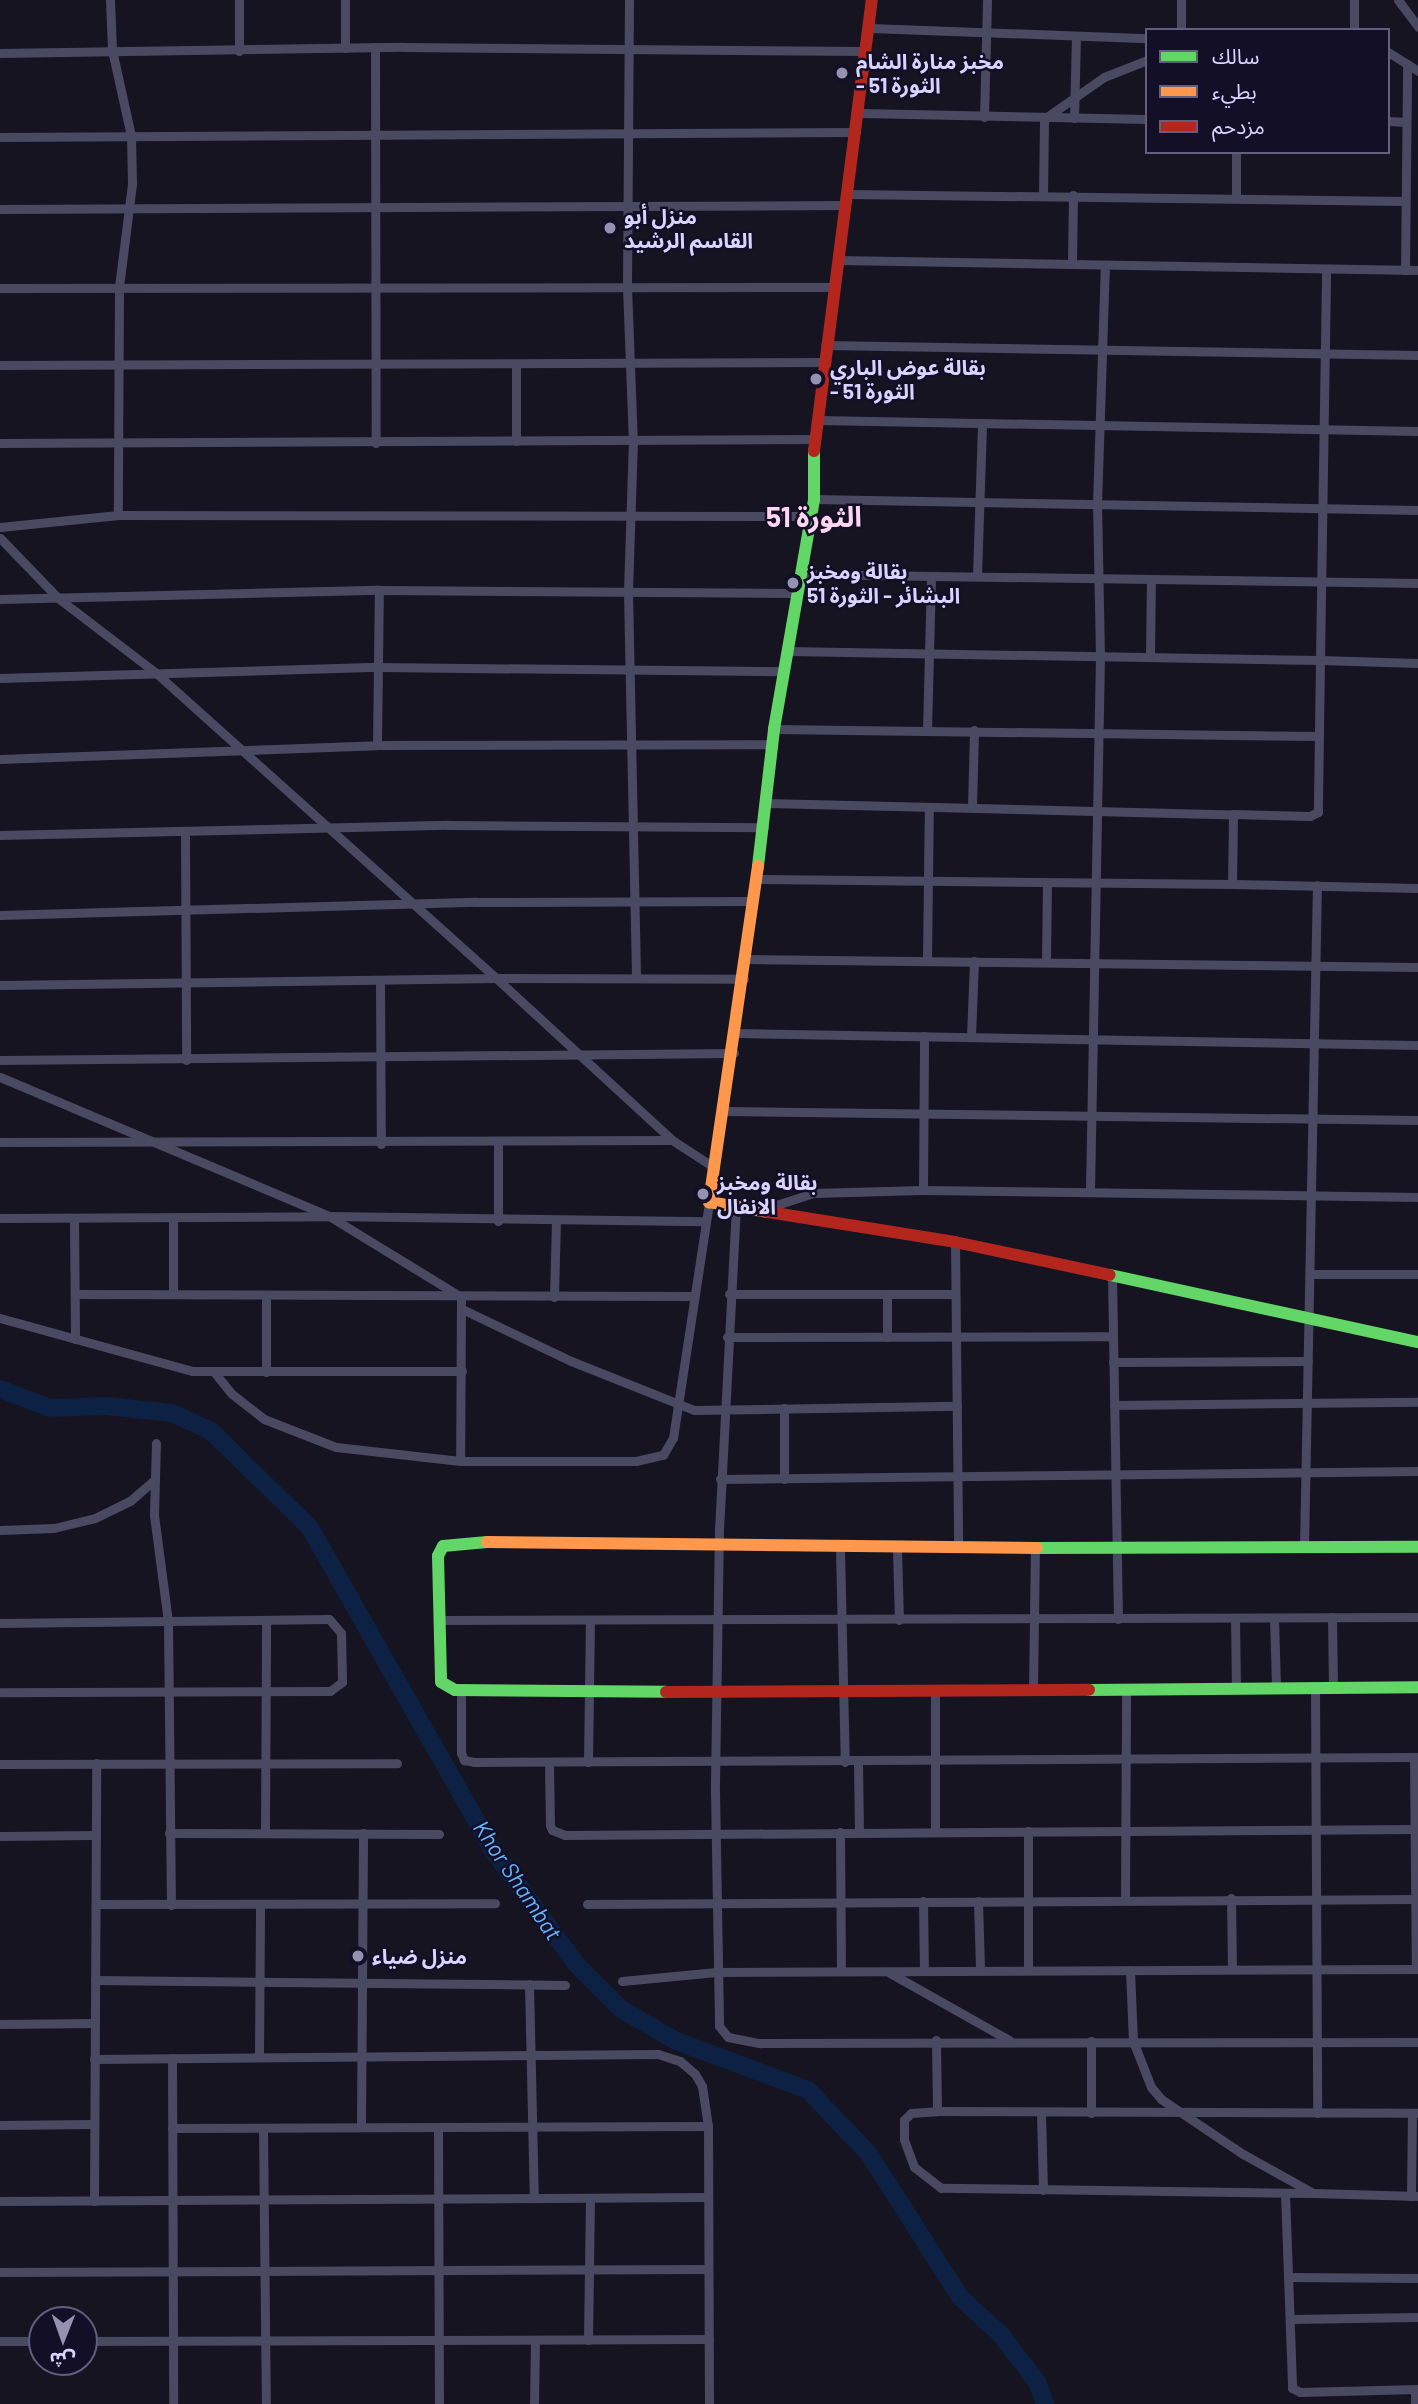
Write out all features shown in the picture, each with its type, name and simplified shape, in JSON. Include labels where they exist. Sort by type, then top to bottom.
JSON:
[{"type":"street","points":[[110,0],[112,50],[131,136],[130,211],[118,288],[118,515]]},
{"type":"street","points":[[239,0],[239,51]]},
{"type":"street","points":[[345,0],[345,48]]},
{"type":"street","points":[[629,0],[627,287],[633,440],[628,592],[636,976]]},
{"type":"street","points":[[214,1372],[232,1394],[264,1419],[310,1441],[460,1461],[651,1459],[670,1447],[692,1296],[726,1111],[764,827],[774,729],[795,593],[812,516],[814,439],[825,345],[860,114],[873,0]]},
{"type":"street","points":[[984,117],[987,0]]},
{"type":"street","points":[[1181,0],[1181,28]]},
{"type":"street","points":[[1354,0],[1354,28]]},
{"type":"street","points":[[1398,0],[1418,27]]},
{"type":"street","points":[[870,28],[986,35],[1145,38]]},
{"type":"street","points":[[1074,118],[1076,37]]},
{"type":"street","points":[[0,53],[375,47],[866,51]]},
{"type":"street","points":[[375,47],[376,443]]},
{"type":"street","points":[[1390,53],[1418,71]]},
{"type":"street","points":[[1044,118],[1074,101],[1104,77],[1145,61]]},
{"type":"street","points":[[1405,270],[1407,64]]},
{"type":"street","points":[[860,114],[1145,119]]},
{"type":"street","points":[[1043,194],[1044,118]]},
{"type":"street","points":[[1390,121],[1406,122]]},
{"type":"street","points":[[0,137],[856,132]]},
{"type":"street","points":[[1236,154],[1236,198]]},
{"type":"street","points":[[0,209],[628,210],[1043,194],[1404,201]]},
{"type":"street","points":[[1072,264],[1073,195]]},
{"type":"street","points":[[838,260],[1326,271],[1418,270]]},
{"type":"street","points":[[1090,1191],[1094,1114],[1100,657],[1097,504],[1105,265]]},
{"type":"street","points":[[767,803],[1310,816],[1318,812],[1327,354],[1326,271]]},
{"type":"street","points":[[0,288],[832,287]]},
{"type":"street","points":[[825,345],[1418,355]]},
{"type":"street","points":[[0,365],[824,362]]},
{"type":"street","points":[[516,365],[516,440]]},
{"type":"street","points":[[818,421],[1418,431]]},
{"type":"street","points":[[977,576],[982,423]]},
{"type":"street","points":[[0,443],[814,439]]},
{"type":"street","points":[[814,499],[1418,510]]},
{"type":"street","points":[[0,527],[118,515],[812,516]]},
{"type":"street","points":[[0,538],[58,598],[156,673],[415,904],[672,1140],[715,1168]]},
{"type":"street","points":[[800,574],[1418,583]]},
{"type":"street","points":[[927,730],[931,576]]},
{"type":"street","points":[[1150,656],[1151,579]]},
{"type":"street","points":[[377,745],[379,590]]},
{"type":"street","points":[[0,599],[379,590],[795,593]]},
{"type":"street","points":[[787,652],[1150,656],[1418,663]]},
{"type":"street","points":[[0,677],[379,667],[630,666],[784,671]]},
{"type":"street","points":[[774,729],[1099,731],[1319,736]]},
{"type":"street","points":[[972,807],[974,730]]},
{"type":"street","points":[[0,760],[240,748],[377,745],[773,744]]},
{"type":"street","points":[[927,960],[929,807]]},
{"type":"street","points":[[1232,884],[1233,814]]},
{"type":"street","points":[[0,835],[634,826],[764,827]]},
{"type":"street","points":[[185,832],[186,1060]]},
{"type":"street","points":[[755,879],[1418,888]]},
{"type":"street","points":[[1046,962],[1047,883]]},
{"type":"street","points":[[1304,1548],[1317,885]]},
{"type":"street","points":[[0,915],[415,904],[753,901]]},
{"type":"street","points":[[746,959],[1418,967]]},
{"type":"street","points":[[971,1036],[974,961]]},
{"type":"street","points":[[0,985],[636,976],[744,979]]},
{"type":"street","points":[[380,980],[381,1144]]},
{"type":"street","points":[[736,1033],[1418,1045]]},
{"type":"street","points":[[923,1190],[924,1036]]},
{"type":"street","points":[[0,1060],[733,1053]]},
{"type":"street","points":[[0,1077],[164,1143],[328,1216],[461,1297]]},
{"type":"street","points":[[726,1111],[1418,1119]]},
{"type":"street","points":[[0,1142],[381,1144],[672,1140]]},
{"type":"street","points":[[498,1141],[498,1221]]},
{"type":"street","points":[[761,1210],[813,1193],[923,1190],[1418,1197]]},
{"type":"street","points":[[709,1202],[956,1242],[1309,1321],[1418,1342]]},
{"type":"street","points":[[736,1206],[729,1294],[718,1547],[715,1833],[719,2026],[728,2037],[741,2042],[1418,2042]]},
{"type":"street","points":[[0,1218],[328,1216],[498,1221],[705,1221]]},
{"type":"street","points":[[173,1217],[173,1294]]},
{"type":"street","points":[[74,1218],[75,1339]]},
{"type":"street","points":[[554,1297],[556,1221]]},
{"type":"street","points":[[956,1242],[958,1548]]},
{"type":"street","points":[[1311,1273],[1418,1274]]},
{"type":"street","points":[[1112,1276],[1118,1619]]},
{"type":"street","points":[[75,1294],[692,1296]]},
{"type":"street","points":[[729,1294],[955,1294]]},
{"type":"street","points":[[887,1294],[887,1336]]},
{"type":"street","points":[[266,1295],[266,1372]]},
{"type":"street","points":[[460,1461],[461,1297]]},
{"type":"street","points":[[461,1309],[677,1406],[723,1409],[957,1406]]},
{"type":"street","points":[[0,1318],[192,1371],[462,1371]]},
{"type":"street","points":[[727,1337],[1113,1336]]},
{"type":"street","points":[[1113,1362],[1308,1361]]},
{"type":"street","points":[[1114,1405],[1418,1402]]},
{"type":"street","points":[[784,1408],[784,1479]]},
{"type":"street","points":[[156,1443],[153,1481],[168,1620],[171,1905]]},
{"type":"street","points":[[720,1479],[1418,1471]]},
{"type":"street","points":[[0,1530],[54,1528],[94,1518],[130,1501],[153,1481]]},
{"type":"street","points":[[1418,1547],[840,1549],[455,1542],[443,1546],[438,1556],[441,1682],[446,1688],[717,1693],[1418,1687]]},
{"type":"street","points":[[1033,1690],[1035,1548]]},
{"type":"street","points":[[840,1549],[845,1762]]},
{"type":"street","points":[[897,1549],[899,1620]]},
{"type":"street","points":[[1332,1617],[1333,1687]]},
{"type":"street","points":[[440,1620],[718,1622],[1418,1617]]},
{"type":"street","points":[[1235,1618],[1236,1687]]},
{"type":"street","points":[[1274,1618],[1276,1687]]},
{"type":"street","points":[[0,1623],[168,1620],[335,1622],[341,1633],[342,1682],[336,1690],[0,1692]]},
{"type":"street","points":[[265,1833],[266,1620]]},
{"type":"street","points":[[588,1762],[590,1621]]},
{"type":"street","points":[[1315,1687],[1317,2113]]},
{"type":"street","points":[[1125,1899],[1126,1689]]},
{"type":"street","points":[[461,1690],[464,1760],[549,1763],[934,1762],[1416,1757],[1417,1969],[841,1970],[717,1972],[622,1981]]},
{"type":"street","points":[[935,1690],[935,1832]]},
{"type":"street","points":[[858,1762],[859,1832]]},
{"type":"street","points":[[94,2201],[96,1763]]},
{"type":"street","points":[[0,1764],[397,1763]]},
{"type":"street","points":[[549,1763],[550,1825],[558,1833],[1417,1829]]},
{"type":"street","points":[[1028,1831],[1028,1970]]},
{"type":"street","points":[[840,1832],[841,1970]]},
{"type":"street","points":[[169,1833],[439,1834]]},
{"type":"street","points":[[360,2127],[363,1833]]},
{"type":"street","points":[[0,1836],[96,1835]]},
{"type":"street","points":[[1231,1898],[1232,1969]]},
{"type":"street","points":[[587,1904],[716,1901],[1417,1899]]},
{"type":"street","points":[[923,1901],[924,1971]]},
{"type":"street","points":[[978,1901],[980,1970]]},
{"type":"street","points":[[96,1904],[495,1903]]},
{"type":"street","points":[[259,2057],[260,1904]]},
{"type":"street","points":[[1130,1970],[1133,2041],[1156,2095],[1243,2154],[1313,2193]]},
{"type":"street","points":[[886,1971],[1011,2041]]},
{"type":"street","points":[[95,1980],[565,1985]]},
{"type":"street","points":[[529,1984],[534,2199]]},
{"type":"street","points":[[0,2024],[94,2024]]},
{"type":"street","points":[[936,2040],[937,2111]]},
{"type":"street","points":[[1091,2041],[1091,2113]]},
{"type":"street","points":[[94,2059],[658,2054],[680,2061],[702,2086],[708,2126],[709,2404]]},
{"type":"street","points":[[172,2058],[173,2404]]},
{"type":"street","points":[[937,2111],[1415,2113],[1414,2196],[958,2190],[927,2181],[907,2154],[904,2120],[911,2113],[937,2111]]},
{"type":"street","points":[[1041,2113],[1043,2190]]},
{"type":"street","points":[[0,2124],[94,2124]]},
{"type":"street","points":[[172,2129],[708,2126]]},
{"type":"street","points":[[438,2127],[439,2404]]},
{"type":"street","points":[[263,2128],[267,2404]]},
{"type":"street","points":[[1285,2193],[1292,2388],[1320,2392],[1417,2389],[1415,2404]]},
{"type":"street","points":[[0,2201],[708,2197]]},
{"type":"street","points":[[588,2340],[590,2198]]},
{"type":"street","points":[[0,2272],[708,2269]]},
{"type":"street","points":[[1288,2277],[1418,2278]]},
{"type":"street","points":[[1290,2319],[1418,2317]]},
{"type":"street","points":[[98,2341],[709,2339]]},
{"type":"street","points":[[534,2404],[535,2340]]},
{"type":"street","points":[[0,2341],[28,2341]]},
{"type":"street","points":[[1320,2392],[1321,2404]]},
{"type":"waterway","name":"Khor Shambat","points":[[0,1389],[50,1408],[106,1406],[172,1413],[211,1431],[310,1528],[492,1849],[576,1964],[621,2009],[676,2041],[808,2090],[869,2154],[960,2297],[1001,2335],[1037,2382],[1045,2404]]},
{"type":"traffic: fast","points":[[758,866],[774,729],[814,499],[814,451]]},
{"type":"traffic: fast","points":[[1110,1275],[1418,1342]]},
{"type":"traffic: fast","points":[[487,1542],[443,1546],[438,1556],[441,1682],[455,1690],[666,1692]]},
{"type":"traffic: fast","points":[[1037,1548],[1418,1547]]},
{"type":"traffic: fast","points":[[1089,1690],[1418,1687]]},
{"type":"traffic: slow","points":[[758,866],[709,1202],[768,1212]]},
{"type":"traffic: slow","points":[[487,1542],[1037,1548]]},
{"type":"traffic: jam","points":[[814,451],[872,0]]},
{"type":"traffic: jam","points":[[768,1212],[955,1242],[1110,1275]]},
{"type":"traffic: jam","points":[[666,1692],[1089,1690]]},
{"type":"place","name":"مخبز منارة الشام - الثورة 51","points":[[842,73]]},
{"type":"place","name":"منزل أبو القاسم الرشيد","points":[[610,228]]},
{"type":"place","name":"بقالة عوض الباري - الثورة 51","points":[[816,379]]},
{"type":"place","name":"بقالة ومخبز البشائر - الثورة 51","points":[[793,583]]},
{"type":"place","name":"بقالة ومخبز الانفال","points":[[703,1194]]},
{"type":"place","name":"منزل ضياء","points":[[358,1956]]},
{"type":"district","name":"الثورة 51","points":[[814,516]]}]
